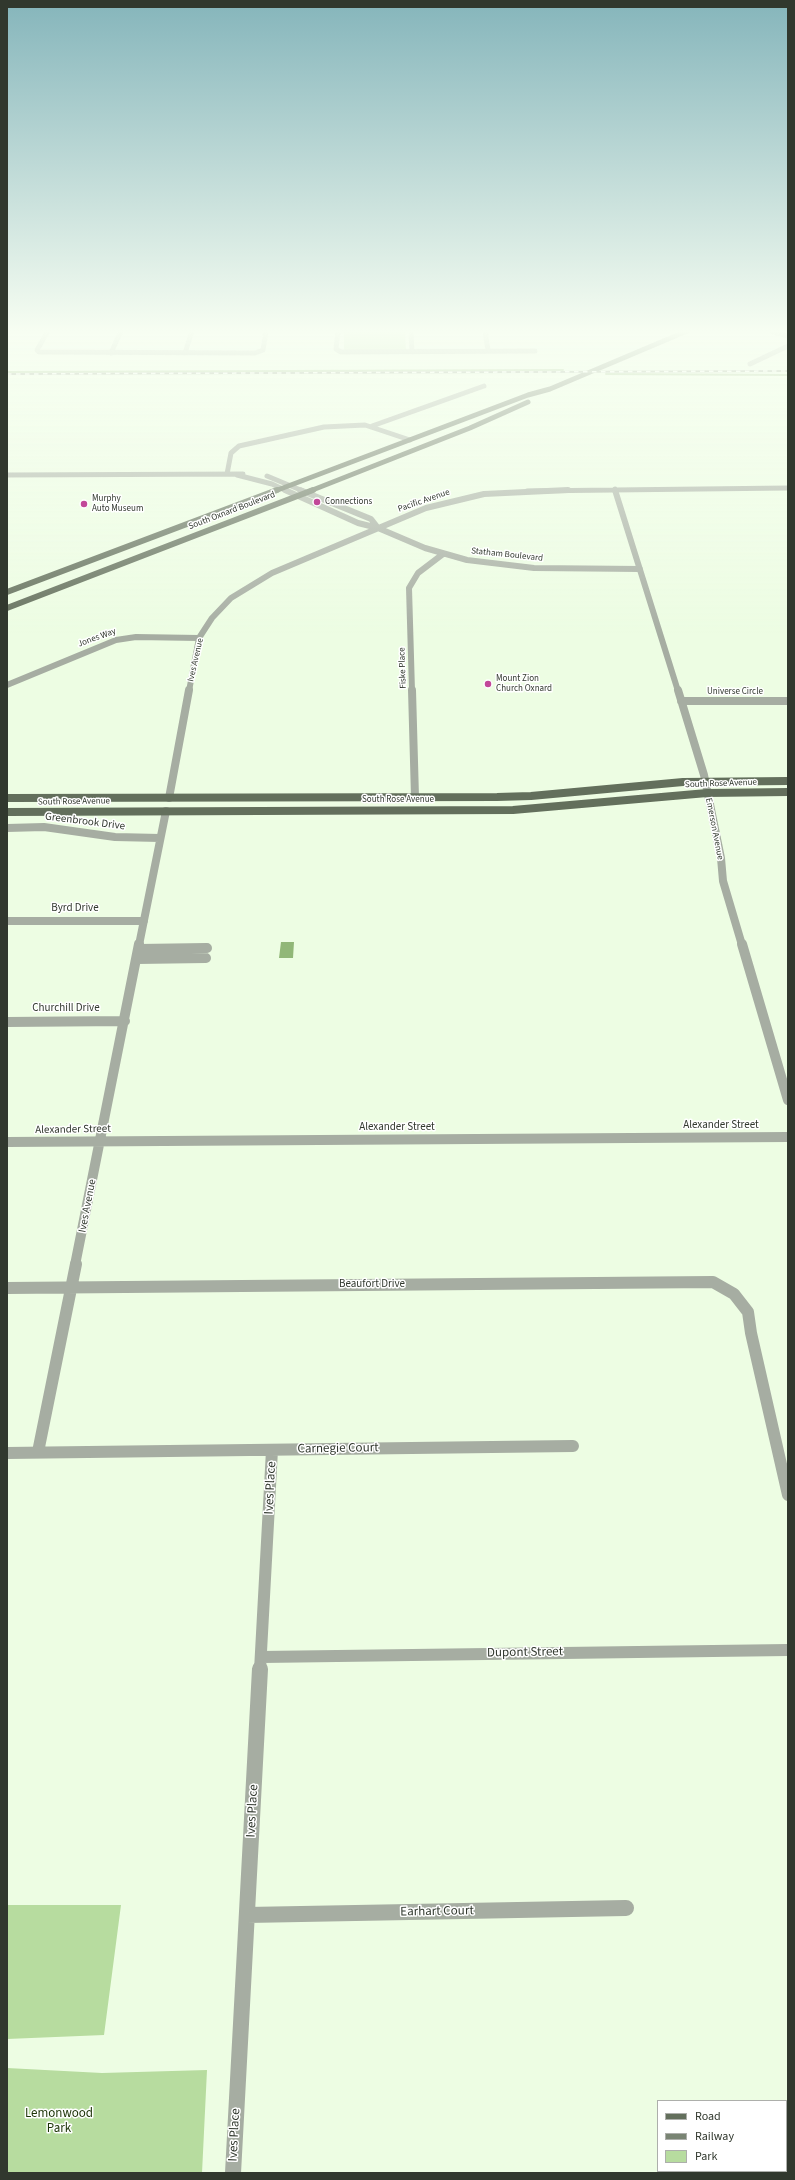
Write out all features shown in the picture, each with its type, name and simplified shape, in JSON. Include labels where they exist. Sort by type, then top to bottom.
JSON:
[{"type":"main road","name":"South Oxnard Boulevard","points":[[7,592],[429,433]]},
{"type":"main road","name":"South Oxnard Boulevard","points":[[7,608],[308,492],[457,433]]},
{"type":"main road","name":"South Rose Avenue","points":[[7,798],[531,796],[636,785],[788,781]]},
{"type":"main road","name":"South Rose Avenue","points":[[7,812],[525,810],[707,793],[788,792]]},
{"type":"main road","points":[[166,811],[185,804],[264,804],[292,797]]},
{"type":"street","points":[[226,474],[231,453],[239,446],[298,433]]},
{"type":"street","points":[[390,433],[410,440]]},
{"type":"street","name":"Statham Boulevard","points":[[7,475],[254,474],[267,476],[291,485],[371,519],[378,528]]},
{"type":"street","name":"Statham Boulevard","points":[[238,475],[266,482],[358,523],[378,528],[443,554],[486,564],[534,568],[640,569]]},
{"type":"street","name":"Pacific Avenue","points":[[378,528],[431,506],[484,494],[537,490],[788,488]]},
{"type":"street","name":"Emerson Avenue","points":[[615,489],[705,782],[721,858],[723,881],[788,1100]]},
{"type":"street","name":"Ives Avenue","points":[[169,798],[200,638],[220,608],[256,581],[378,528]]},
{"type":"street","name":"Fiske Place","points":[[415,797],[409,588],[418,573],[443,554]]},
{"type":"street","name":"Jones Way","points":[[7,684],[116,640],[136,637],[200,638]]},
{"type":"street","name":"Universe Circle","points":[[681,701],[788,701]]},
{"type":"street","name":"Ives Avenue","points":[[38,1452],[166,811]]},
{"type":"street","name":"Greenbrook Drive","points":[[7,828],[44,827],[115,838],[160,838]]},
{"type":"street","name":"Byrd Drive","points":[[7,921],[144,921]]},
{"type":"street","points":[[139,949],[208,948]]},
{"type":"street","points":[[137,960],[206,958]]},
{"type":"street","name":"Churchill Drive","points":[[7,1022],[125,1021]]},
{"type":"street","name":"Alexander Street","points":[[7,1142],[788,1137]]},
{"type":"street","name":"Beaufort Drive","points":[[7,1288],[702,1280],[723,1286],[734,1294],[748,1312],[751,1332],[788,1495]]},
{"type":"street","name":"Carnegie Court","points":[[7,1453],[573,1446]]},
{"type":"street","name":"Ives Place","points":[[233,2173],[272,1450]]},
{"type":"street","name":"Dupont Street","points":[[262,1657],[788,1650]]},
{"type":"street","name":"Earhart Court","points":[[247,1915],[626,1908]]},
{"type":"green space","points":[[7,1905],[121,1905],[104,2035],[7,2039]]},
{"type":"green space","name":"Lemonwood Park","points":[[7,2068],[102,2073],[207,2070],[202,2173],[7,2173]]},
{"type":"shaded area","points":[[281,942],[294,942],[293,958],[279,958]]},
{"type":"place","name":"Connections","points":[[317,502]]},
{"type":"place","name":"Murphy Auto Museum","points":[[84,504]]},
{"type":"place","name":"Mount Zion Church Oxnard","points":[[488,684]]}]
